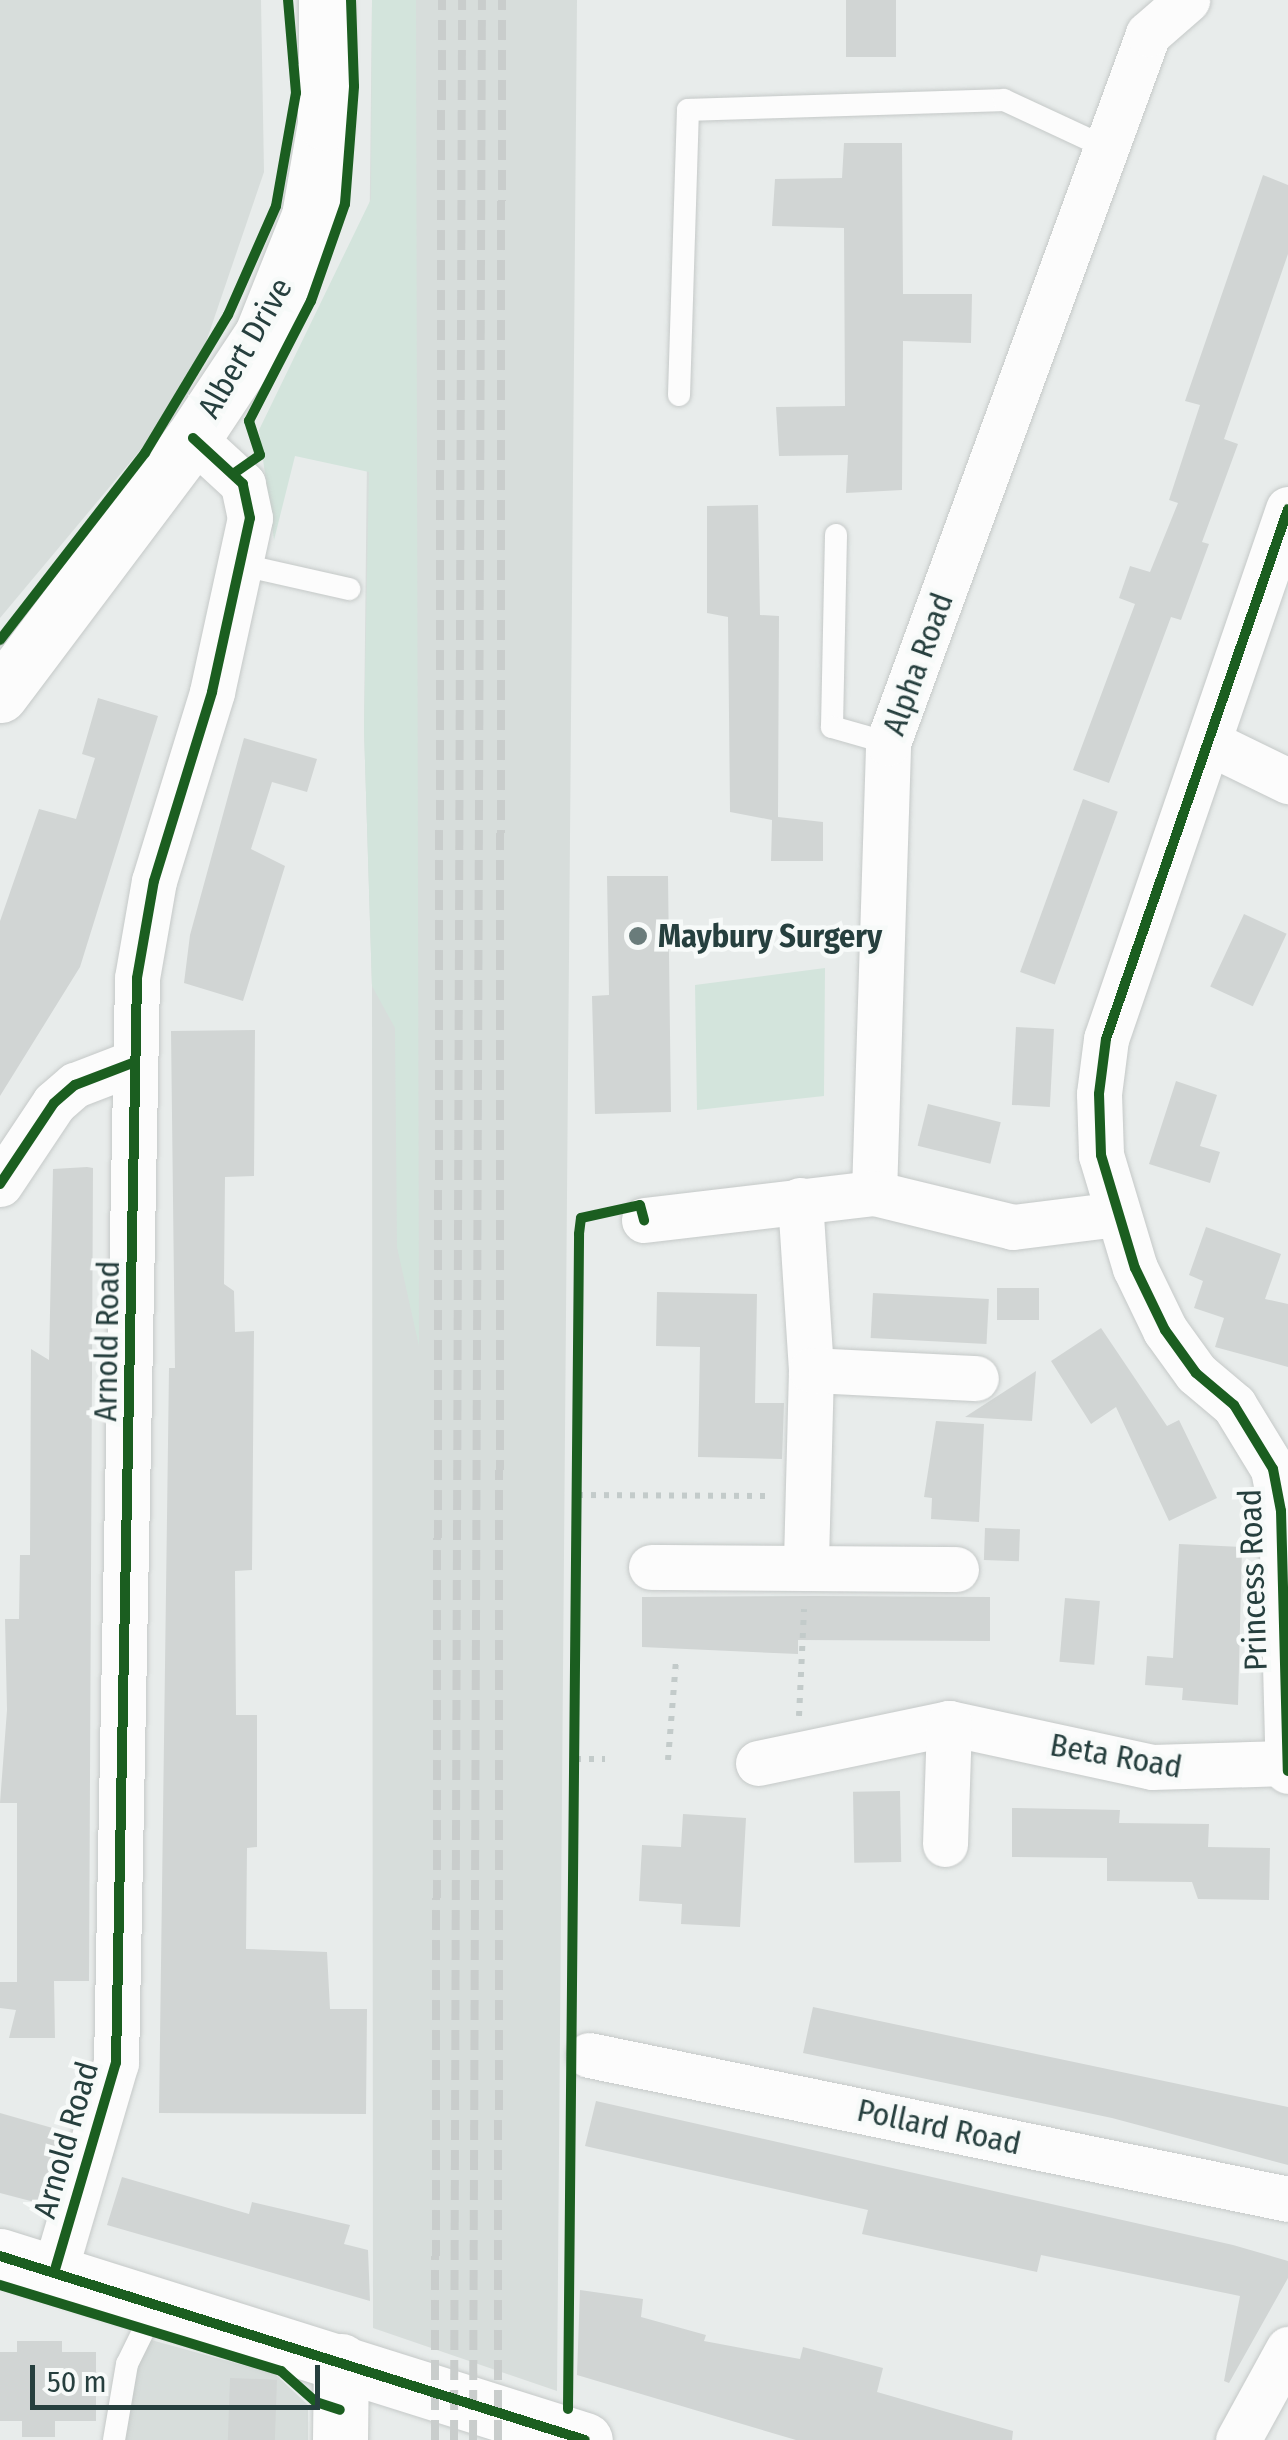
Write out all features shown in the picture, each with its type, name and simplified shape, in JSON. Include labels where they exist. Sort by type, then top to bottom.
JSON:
[{"type":"street","name":"Albert Drive","points":[[0,695],[193,438],[262,334],[309,216],[325,123],[326,0]]},
{"type":"street","name":"Alpha Road","points":[[874,1193],[888,743],[1148,34],[1177,3]]},
{"type":"street","name":"Arnold Road","points":[[54,2273],[116,2063],[137,978],[154,881],[242,565],[250,518],[243,484],[193,438]]},
{"type":"street","name":"Princess Road","points":[[1287,1767],[1280,1511],[1274,1438],[1165,1330],[1116,1214],[1101,1155],[1106,1039],[1212,744],[1288,509]]},
{"type":"street","points":[[1212,744],[1288,781]]},
{"type":"street","points":[[0,1184],[54,1103],[75,1085],[134,1062]]},
{"type":"street","points":[[644,1220],[874,1193],[1014,1227],[1116,1214]]},
{"type":"street","points":[[800,1200],[811,1370],[806,1568]]},
{"type":"street","points":[[811,1370],[976,1378]]},
{"type":"street","points":[[651,1567],[956,1569]]},
{"type":"street","points":[[945,1844],[949,1723]]},
{"type":"street","name":"Beta Road","points":[[778,1760],[949,1723],[1152,1768],[1287,1767]]},
{"type":"street","name":"Pollard Road","points":[[589,2055],[1288,2199]]},
{"type":"street","points":[[0,2256],[54,2273],[150,2318],[341,2361],[585,2440]]},
{"type":"street","points":[[1238,2440],[1288,2349]]},
{"type":"street","points":[[340,2440],[341,2361]]},
{"type":"lane","points":[[679,395],[688,110],[1004,100],[1107,148]]},
{"type":"lane","points":[[836,535],[832,727],[888,743]]},
{"type":"lane","points":[[242,565],[349,589]]},
{"type":"lane","points":[[114,2440],[126,2364],[150,2318]]},
{"type":"path","points":[[578,1477],[578,1514]]},
{"type":"path","points":[[578,1495],[810,1496]]},
{"type":"path","points":[[778,1760],[806,1568]]},
{"type":"path","points":[[668,1760],[676,1660]]},
{"type":"path","points":[[576,1739],[576,1778]]},
{"type":"path","points":[[576,1759],[605,1758]]},
{"type":"shaded area","points":[[0,0],[261,0],[264,172],[189,392],[0,618]]},
{"type":"shaded area","points":[[372,0],[577,0],[557,2391],[373,2328],[372,986],[364,729]]},
{"type":"shaded area","points":[[372,0],[416,0],[419,1346],[397,1247],[395,1028],[372,986],[364,729],[369,472],[295,456],[274,540],[259,430],[371,199]]},
{"type":"shaded area","points":[[825,968],[824,1096],[697,1110],[695,985]]},
{"type":"shaded area","points":[[140,2337],[275,2374],[308,2405],[308,2440],[114,2440]]},
{"type":"building","points":[[846,0],[896,0],[896,57],[846,57]]},
{"type":"building","points":[[844,143],[902,143],[903,294],[972,294],[971,343],[903,341],[902,490],[846,493],[848,455],[779,456],[776,407],[845,406],[844,228],[772,226],[775,179],[842,178]]},
{"type":"building","points":[[1263,175],[1288,185],[1288,254],[1224,439],[1238,444],[1202,542],[1209,544],[1181,620],[1171,617],[1109,783],[1073,770],[1135,604],[1119,598],[1130,566],[1150,572],[1178,503],[1169,500],[1200,405],[1185,401]]},
{"type":"building","points":[[758,505],[760,615],[779,616],[778,817],[823,822],[823,861],[771,861],[772,820],[730,812],[728,617],[707,613],[707,506]]},
{"type":"building","points":[[98,698],[158,716],[80,967],[0,1096],[0,921],[39,809],[76,819],[95,758],[82,754]]},
{"type":"building","points":[[244,738],[317,759],[307,792],[272,782],[251,849],[285,866],[243,1001],[184,983],[190,935]]},
{"type":"building","points":[[1083,799],[1118,812],[1055,985],[1020,972]]},
{"type":"building","name":"Maybury Surgery","points":[[607,876],[668,876],[671,1112],[595,1114],[592,996],[609,995]]},
{"type":"building","points":[[1244,914],[1287,934],[1253,1006],[1210,987]]},
{"type":"building","points":[[1016,1027],[1054,1029],[1050,1107],[1012,1105]]},
{"type":"building","points":[[255,1030],[254,1176],[225,1177],[224,1284],[234,1291],[235,1332],[254,1331],[252,1570],[235,1571],[236,1715],[257,1715],[257,1847],[247,1848],[246,1949],[327,1952],[330,2009],[367,2009],[366,2114],[159,2113],[169,1368],[175,1368],[171,1031]]},
{"type":"building","points":[[1176,1081],[1217,1095],[1200,1146],[1220,1152],[1210,1183],[1149,1164]]},
{"type":"building","points":[[928,1104],[1001,1122],[990,1164],[918,1146]]},
{"type":"building","points":[[93,1168],[89,1981],[54,1981],[55,2038],[9,2038],[16,2010],[0,2008],[0,1982],[17,1982],[17,1803],[0,1803],[7,1710],[5,1619],[19,1619],[20,1555],[30,1555],[31,1349],[49,1360],[53,1169]]},
{"type":"building","points":[[1206,1227],[1281,1254],[1265,1299],[1288,1304],[1288,1367],[1215,1347],[1224,1318],[1194,1308],[1203,1281],[1189,1275]]},
{"type":"building","points":[[997,1288],[1039,1288],[1039,1320],[997,1320]]},
{"type":"building","points":[[657,1292],[757,1294],[755,1403],[784,1403],[782,1459],[698,1457],[700,1347],[656,1346]]},
{"type":"building","points":[[873,1293],[989,1299],[986,1344],[871,1338]]},
{"type":"building","points":[[1101,1328],[1167,1426],[1179,1420],[1217,1498],[1169,1521],[1116,1407],[1091,1424],[1051,1361]]},
{"type":"building","points":[[1036,1371],[1032,1421],[965,1417]]},
{"type":"building","points":[[936,1421],[984,1424],[979,1522],[931,1519],[932,1498],[924,1497]]},
{"type":"building","points":[[985,1528],[1020,1529],[1019,1561],[984,1560]]},
{"type":"building","points":[[1179,1544],[1242,1547],[1238,1705],[1182,1700],[1183,1688],[1145,1685],[1147,1656],[1173,1658]]},
{"type":"building","points":[[642,1597],[990,1597],[990,1641],[798,1640],[798,1654],[642,1647]]},
{"type":"building","points":[[1065,1598],[1100,1601],[1094,1665],[1059,1662]]},
{"type":"building","points":[[900,1791],[901,1862],[854,1863],[853,1792]]},
{"type":"building","points":[[1012,1808],[1120,1810],[1119,1823],[1209,1824],[1208,1847],[1270,1848],[1269,1900],[1198,1899],[1192,1882],[1107,1881],[1107,1858],[1012,1857]]},
{"type":"building","points":[[683,1814],[746,1818],[740,1927],[681,1924],[682,1904],[639,1901],[642,1845],[681,1847]]},
{"type":"building","points":[[813,2007],[1288,2107],[1288,2165],[1112,2118],[803,2053]]},
{"type":"building","points":[[596,2101],[1233,2245],[1288,2261],[1288,2278],[1229,2383],[1224,2381],[1240,2296],[1041,2255],[1037,2272],[862,2234],[868,2210],[585,2146]]},
{"type":"building","points":[[0,2113],[63,2131],[42,2204],[0,2193]]},
{"type":"building","points":[[122,2177],[249,2214],[252,2202],[350,2225],[344,2244],[368,2250],[370,2301],[107,2225]]},
{"type":"building","points":[[580,2290],[643,2299],[641,2317],[706,2335],[704,2341],[800,2359],[803,2347],[883,2368],[877,2392],[1013,2431],[1012,2440],[796,2440],[577,2375]]},
{"type":"building","points":[[17,2341],[62,2341],[62,2352],[96,2352],[96,2421],[55,2421],[55,2437],[22,2437],[22,2421],[0,2421],[0,2352],[17,2352]]},
{"type":"building","points":[[230,2378],[277,2380],[275,2440],[228,2440]]},
{"type":"railway","points":[[435,2440],[442,0]]},
{"type":"railway","points":[[454,2440],[462,0]]},
{"type":"railway","points":[[473,2440],[482,0]]},
{"type":"railway","points":[[498,2440],[502,0]]},
{"type":"cycle path","points":[[0,640],[145,453],[228,315],[276,206],[296,93],[288,0]]},
{"type":"cycle path","points":[[233,474],[260,455],[249,421],[311,301],[345,204],[354,86],[351,0]]},
{"type":"cycle path","points":[[54,2273],[116,2063],[137,978],[154,881],[212,692],[250,518],[243,484],[193,438]]},
{"type":"cycle path","points":[[1288,509],[1106,1039],[1099,1094],[1101,1155],[1135,1268],[1165,1330],[1196,1373],[1234,1405],[1273,1469],[1281,1511],[1288,1771]]},
{"type":"cycle path","points":[[0,1184],[54,1103],[75,1085],[135,1062]]},
{"type":"cycle path","points":[[568,2409],[579,1234],[581,1218],[640,1205],[644,1220]]},
{"type":"cycle path","points":[[0,2256],[585,2440]]},
{"type":"cycle path","points":[[0,2285],[281,2371],[316,2402],[340,2410]]},
{"type":"place","name":"Maybury Surgery","points":[[638,936]]}]
